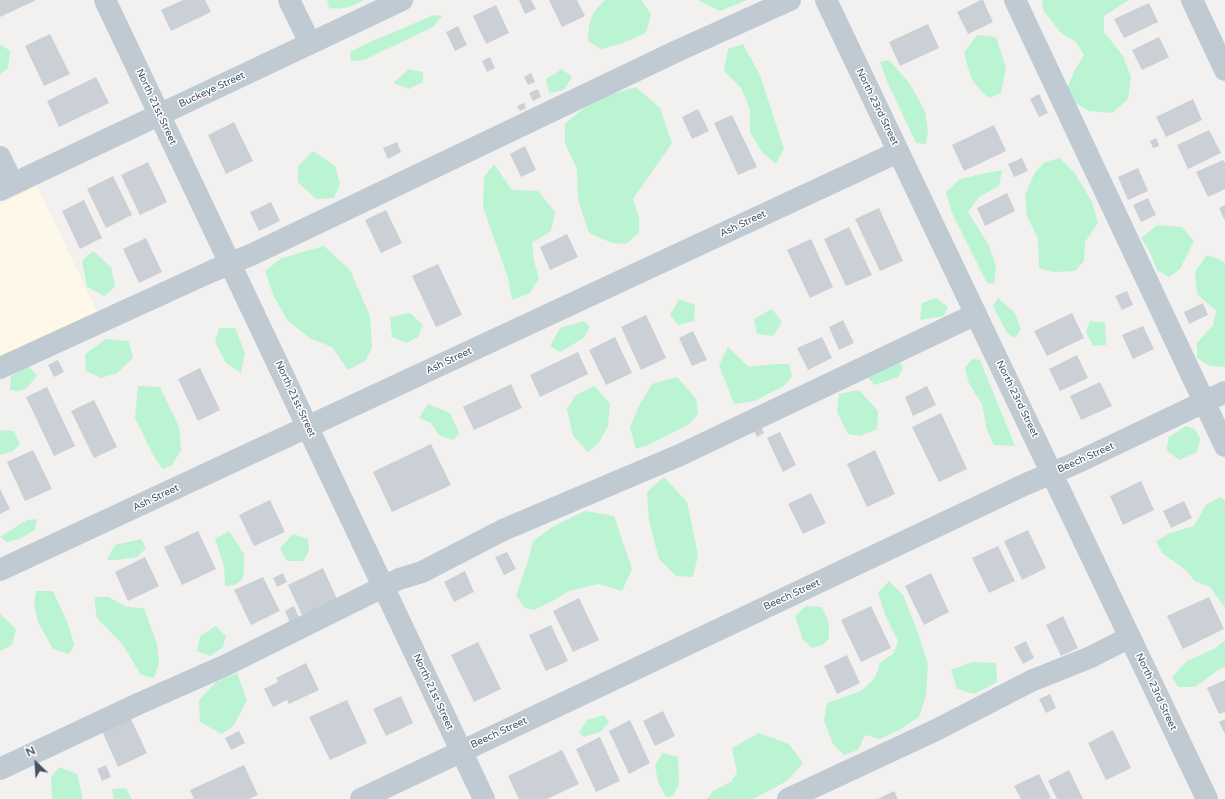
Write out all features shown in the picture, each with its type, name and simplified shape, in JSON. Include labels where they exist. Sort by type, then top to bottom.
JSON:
[{"type":"street","name":"North 21st Street","points":[[105,0],[484,799]]},
{"type":"street","points":[[289,0],[310,43]]},
{"type":"street","name":"Buckeye Street","points":[[6,187],[402,0]]},
{"type":"street","points":[[0,368],[253,254],[677,51],[790,0]]},
{"type":"street","name":"North 23rd Street","points":[[826,0],[1207,799]]},
{"type":"street","points":[[1015,0],[1225,446]]},
{"type":"street","points":[[1192,0],[1225,70]]},
{"type":"street","name":"Ash Street","points":[[0,570],[898,152]]},
{"type":"street","points":[[0,157],[6,187]]},
{"type":"street","points":[[0,769],[138,704],[224,666],[399,579],[422,572],[503,530],[680,455],[976,314]]},
{"type":"street","name":"Beech Street","points":[[361,799],[1026,484],[1076,463],[1225,392]]},
{"type":"street","points":[[788,799],[936,730],[1030,681],[1090,657],[1130,637]]},
{"type":"shaded area","points":[[37,186],[100,318],[0,364],[0,204]]},
{"type":"green space","points":[[327,0],[364,0],[351,6],[339,9],[329,8]]},
{"type":"green space","points":[[605,0],[641,0],[651,14],[646,33],[620,44],[601,49],[588,41],[591,18]]},
{"type":"green space","points":[[698,0],[747,0],[720,11]]},
{"type":"green space","points":[[1042,0],[1129,0],[1104,16],[1104,32],[1123,56],[1131,77],[1128,99],[1112,113],[1089,111],[1075,103],[1067,88],[1084,55],[1076,42],[1061,33],[1043,10]]},
{"type":"green space","points":[[434,15],[442,16],[433,27],[364,60],[351,61],[350,52]]},
{"type":"green space","points":[[977,35],[996,37],[1006,68],[1001,93],[989,98],[978,88],[972,78],[964,53]]},
{"type":"green space","points":[[0,44],[10,51],[8,68],[0,74]]},
{"type":"green space","points":[[743,44],[760,75],[784,149],[776,164],[762,152],[750,132],[750,109],[741,88],[724,71],[728,49]]},
{"type":"green space","points":[[889,60],[910,84],[925,111],[928,132],[926,144],[916,143],[886,79],[880,62]]},
{"type":"green space","points":[[409,69],[423,72],[423,82],[409,89],[393,83]]},
{"type":"green space","points":[[562,69],[572,77],[564,90],[549,93],[546,79]]},
{"type":"green space","points":[[636,87],[660,108],[672,143],[633,199],[639,218],[639,233],[626,244],[612,243],[589,233],[578,200],[577,169],[565,143],[565,124],[583,109],[609,95]]},
{"type":"green space","points":[[313,151],[335,166],[340,183],[334,198],[316,199],[298,182],[298,166]]},
{"type":"green space","points":[[1060,158],[1074,172],[1092,202],[1098,223],[1085,242],[1084,261],[1075,271],[1053,272],[1039,268],[1038,239],[1027,216],[1025,195],[1035,172],[1045,162]]},
{"type":"green space","points":[[494,164],[512,190],[538,191],[555,212],[551,231],[532,243],[534,261],[539,278],[530,293],[512,300],[508,278],[483,207],[484,177]]},
{"type":"green space","points":[[1002,170],[999,186],[979,197],[968,212],[988,244],[996,266],[994,284],[987,283],[952,213],[946,192],[960,179]]},
{"type":"green space","points":[[1157,225],[1182,227],[1194,241],[1180,269],[1169,277],[1157,270],[1149,250],[1141,238]]},
{"type":"green space","points":[[324,246],[350,270],[370,316],[372,348],[365,361],[348,370],[332,347],[310,338],[288,321],[274,297],[265,271],[282,258]]},
{"type":"green space","points":[[93,251],[111,267],[115,287],[104,296],[87,287],[82,261]]},
{"type":"green space","points":[[1207,255],[1225,263],[1225,367],[1210,366],[1197,358],[1197,343],[1213,325],[1216,311],[1197,294],[1195,272]]},
{"type":"green space","points":[[936,298],[948,307],[944,316],[920,320],[922,303]]},
{"type":"green space","points":[[998,298],[1015,313],[1021,329],[1015,338],[1007,333],[993,306]]},
{"type":"green space","points":[[679,299],[695,305],[694,321],[678,325],[670,315]]},
{"type":"green space","points":[[772,309],[782,322],[773,336],[757,334],[754,319]]},
{"type":"green space","points":[[410,313],[423,325],[418,337],[407,343],[392,337],[390,317]]},
{"type":"green space","points":[[584,321],[590,327],[584,338],[560,352],[550,346],[560,328]]},
{"type":"green space","points":[[1090,321],[1105,323],[1106,345],[1093,346],[1086,332]]},
{"type":"green space","points":[[219,328],[235,328],[245,353],[241,373],[226,363],[215,342]]},
{"type":"green space","points":[[106,339],[129,341],[133,358],[117,373],[101,378],[86,371],[85,354]]},
{"type":"green space","points":[[728,347],[749,367],[789,364],[792,376],[785,385],[755,401],[734,404],[719,365]]},
{"type":"green space","points":[[972,359],[980,360],[1015,446],[994,445],[987,430],[982,404],[969,384],[965,368]]},
{"type":"green space","points":[[899,361],[903,368],[898,377],[875,385],[868,378],[876,367]]},
{"type":"green space","points":[[28,366],[37,375],[31,383],[20,391],[10,390],[11,376]]},
{"type":"green space","points":[[677,377],[696,399],[698,414],[688,425],[648,445],[636,449],[630,427],[639,406],[652,384]]},
{"type":"green space","points":[[138,386],[160,387],[179,427],[181,450],[172,465],[163,469],[153,455],[135,418]]},
{"type":"green space","points":[[595,386],[610,404],[608,426],[599,442],[588,452],[573,436],[567,409],[576,395]]},
{"type":"green space","points":[[859,390],[878,411],[877,429],[860,436],[848,434],[837,412],[839,394]]},
{"type":"green space","points":[[428,404],[450,413],[459,433],[453,440],[439,435],[431,423],[419,418]]},
{"type":"green space","points":[[1186,426],[1195,429],[1200,439],[1197,452],[1179,460],[1166,450],[1169,437]]},
{"type":"green space","points":[[0,430],[14,431],[20,444],[13,451],[0,455]]},
{"type":"green space","points":[[664,477],[687,502],[698,555],[693,577],[676,576],[659,559],[649,521],[647,492]]},
{"type":"green space","points":[[1220,497],[1225,501],[1225,608],[1210,587],[1195,581],[1186,570],[1162,553],[1156,541],[1170,533],[1194,526],[1206,505]]},
{"type":"green space","points":[[585,511],[614,516],[632,569],[622,591],[598,584],[569,591],[534,610],[525,608],[516,596],[533,541],[554,526]]},
{"type":"green space","points":[[37,519],[35,530],[19,539],[7,542],[0,537],[27,520]]},
{"type":"green space","points":[[229,531],[244,554],[244,572],[242,580],[234,585],[225,586],[224,566],[215,539]]},
{"type":"green space","points":[[293,534],[308,539],[309,551],[303,561],[287,561],[280,548]]},
{"type":"green space","points":[[141,539],[146,548],[137,557],[107,560],[115,545]]},
{"type":"green space","points":[[889,581],[903,595],[917,630],[928,664],[926,696],[919,717],[899,730],[880,739],[865,735],[858,750],[844,755],[833,744],[824,721],[827,703],[861,691],[875,678],[880,663],[894,653],[898,641],[886,617],[878,593]]},
{"type":"green space","points":[[36,591],[53,591],[68,624],[74,645],[69,654],[53,649],[38,622],[34,604]]},
{"type":"green space","points":[[94,597],[109,597],[126,607],[144,608],[157,644],[159,663],[154,678],[141,675],[123,645],[97,618]]},
{"type":"green space","points":[[806,606],[822,607],[829,623],[829,639],[822,645],[812,648],[803,640],[795,616]]},
{"type":"green space","points":[[0,614],[16,629],[12,645],[0,651]]},
{"type":"green space","points":[[216,626],[226,636],[223,647],[210,656],[197,651],[200,636]]},
{"type":"green space","points":[[1225,640],[1225,667],[1218,670],[1195,687],[1178,687],[1172,677],[1187,661],[1216,648]]},
{"type":"green space","points":[[972,662],[996,663],[997,682],[974,694],[957,689],[951,670]]},
{"type":"green space","points":[[237,673],[247,700],[234,725],[222,734],[200,722],[199,700],[216,682]]},
{"type":"green space","points":[[604,715],[609,722],[600,732],[584,737],[579,733],[587,720]]},
{"type":"green space","points":[[759,733],[789,744],[803,763],[787,781],[753,799],[707,799],[713,791],[731,782],[737,772],[732,748]]},
{"type":"green space","points":[[662,753],[678,757],[679,784],[673,796],[666,797],[658,782],[655,766]]},
{"type":"green space","points":[[59,767],[77,774],[83,799],[52,799],[51,777]]},
{"type":"green space","points":[[126,788],[132,799],[114,799],[112,789]]},
{"type":"building","points":[[0,0],[36,0],[0,17]]},
{"type":"building","points":[[183,0],[205,0],[211,12],[171,31],[161,10]]},
{"type":"building","points":[[519,0],[531,0],[536,9],[525,14]]},
{"type":"building","points":[[549,0],[577,0],[585,16],[562,27]]},
{"type":"building","points":[[983,0],[993,22],[968,34],[957,12]]},
{"type":"building","points":[[1149,3],[1158,22],[1124,38],[1114,19]]},
{"type":"building","points":[[496,5],[509,33],[486,44],[473,16]]},
{"type":"building","points":[[928,24],[939,48],[900,66],[889,42]]},
{"type":"building","points":[[458,26],[467,45],[455,51],[446,32]]},
{"type":"building","points":[[50,34],[70,74],[44,86],[25,46]]},
{"type":"building","points":[[1159,37],[1169,57],[1142,70],[1132,50]]},
{"type":"building","points":[[490,57],[495,68],[487,72],[482,61]]},
{"type":"building","points":[[531,73],[535,82],[528,85],[524,77]]},
{"type":"building","points":[[96,77],[109,103],[59,127],[47,101]]},
{"type":"building","points":[[538,89],[541,97],[533,101],[529,93]]},
{"type":"building","points":[[1039,94],[1048,113],[1039,117],[1030,99]]},
{"type":"building","points":[[1193,99],[1202,120],[1166,137],[1156,117]]},
{"type":"building","points":[[524,103],[526,108],[520,111],[517,106]]},
{"type":"building","points":[[698,109],[709,131],[692,139],[682,117]]},
{"type":"building","points":[[732,115],[757,167],[738,175],[714,123]]},
{"type":"building","points":[[234,122],[253,161],[226,174],[208,135]]},
{"type":"building","points":[[994,125],[1006,151],[964,171],[952,145]]},
{"type":"building","points":[[1209,130],[1221,153],[1188,169],[1177,145]]},
{"type":"building","points":[[1156,138],[1159,146],[1153,148],[1150,141]]},
{"type":"building","points":[[397,142],[401,152],[388,159],[383,148]]},
{"type":"building","points":[[525,146],[536,170],[521,177],[510,154]]},
{"type":"building","points":[[1022,158],[1028,171],[1014,177],[1008,164]]},
{"type":"building","points":[[1223,160],[1225,163],[1225,189],[1208,197],[1196,172]]},
{"type":"building","points":[[148,162],[167,202],[140,215],[121,175]]},
{"type":"building","points":[[1138,168],[1148,191],[1128,200],[1118,177]]},
{"type":"building","points":[[113,176],[132,215],[106,228],[87,189]]},
{"type":"building","points":[[1007,193],[1015,211],[985,226],[977,208]]},
{"type":"building","points":[[1148,198],[1156,215],[1141,222],[1133,205]]},
{"type":"building","points":[[84,200],[102,238],[80,249],[62,211]]},
{"type":"building","points":[[271,202],[280,221],[259,231],[250,212]]},
{"type":"building","points":[[1225,205],[1225,221],[1219,208]]},
{"type":"building","points":[[879,208],[903,261],[880,271],[855,219]]},
{"type":"building","points":[[386,210],[402,243],[381,253],[365,220]]},
{"type":"building","points":[[849,227],[872,275],[846,286],[824,239]]},
{"type":"building","points":[[567,234],[578,257],[550,270],[540,247]]},
{"type":"building","points":[[146,238],[162,272],[139,283],[123,249]]},
{"type":"building","points":[[811,239],[833,287],[810,298],[787,250]]},
{"type":"building","points":[[438,264],[462,315],[436,327],[412,276]]},
{"type":"building","points":[[1127,291],[1133,305],[1122,310],[1115,296]]},
{"type":"building","points":[[1203,303],[1208,315],[1189,324],[1184,312]]},
{"type":"building","points":[[1072,313],[1084,338],[1047,356],[1034,331]]},
{"type":"building","points":[[646,315],[666,358],[641,370],[621,327]]},
{"type":"building","points":[[843,320],[854,343],[839,350],[829,327]]},
{"type":"building","points":[[1143,326],[1154,349],[1133,359],[1122,335]]},
{"type":"building","points":[[693,331],[707,360],[692,366],[679,338]]},
{"type":"building","points":[[615,337],[632,373],[606,385],[589,350]]},
{"type":"building","points":[[822,337],[832,358],[808,370],[797,348]]},
{"type":"building","points":[[578,352],[588,374],[540,397],[530,375]]},
{"type":"building","points":[[1077,355],[1088,378],[1060,391],[1049,369]]},
{"type":"building","points":[[58,360],[64,372],[54,377],[48,365]]},
{"type":"building","points":[[200,368],[220,410],[198,421],[178,379]]},
{"type":"building","points":[[1100,382],[1112,406],[1081,420],[1070,396]]},
{"type":"building","points":[[511,384],[522,408],[474,430],[463,407]]},
{"type":"building","points":[[927,386],[936,405],[913,416],[905,397]]},
{"type":"building","points":[[47,387],[75,446],[54,456],[26,397]]},
{"type":"building","points":[[94,400],[117,447],[94,458],[71,411]]},
{"type":"building","points":[[941,413],[967,469],[939,482],[912,427]]},
{"type":"building","points":[[761,426],[764,433],[757,437],[753,429]]},
{"type":"building","points":[[780,432],[796,465],[783,472],[767,438]]},
{"type":"building","points":[[431,444],[451,485],[392,512],[373,472]]},
{"type":"building","points":[[33,450],[52,489],[25,501],[7,462]]},
{"type":"building","points":[[875,450],[895,494],[867,507],[847,464]]},
{"type":"building","points":[[1141,481],[1154,510],[1123,525],[1110,496]]},
{"type":"building","points":[[0,489],[10,509],[0,514]]},
{"type":"building","points":[[811,493],[826,523],[803,534],[788,504]]},
{"type":"building","points":[[270,500],[285,532],[254,546],[239,515]]},
{"type":"building","points":[[1184,501],[1192,518],[1171,528],[1163,511]]},
{"type":"building","points":[[1028,530],[1046,568],[1022,580],[1004,541]]},
{"type":"building","points":[[198,531],[216,569],[182,585],[164,547]]},
{"type":"building","points":[[998,546],[1015,581],[989,593],[972,558]]},
{"type":"building","points":[[507,552],[516,569],[504,575],[495,557]]},
{"type":"building","points":[[145,557],[159,586],[128,601],[115,572]]},
{"type":"building","points":[[323,568],[337,599],[302,615],[288,585]]},
{"type":"building","points":[[465,571],[474,592],[454,602],[444,582]]},
{"type":"building","points":[[283,573],[287,582],[277,587],[273,578]]},
{"type":"building","points":[[931,573],[949,612],[924,625],[905,586]]},
{"type":"building","points":[[263,577],[280,611],[251,625],[234,590]]},
{"type":"building","points":[[1209,597],[1224,629],[1183,649],[1167,616]]},
{"type":"building","points":[[579,598],[599,640],[573,652],[553,611]]},
{"type":"building","points":[[294,606],[300,620],[291,625],[285,611]]},
{"type":"building","points":[[871,606],[891,648],[861,662],[841,620]]},
{"type":"building","points":[[1063,616],[1078,648],[1061,656],[1046,625]]},
{"type":"building","points":[[551,625],[568,661],[546,671],[529,635]]},
{"type":"building","points":[[1026,641],[1034,658],[1023,664],[1014,647]]},
{"type":"building","points":[[478,642],[501,689],[474,702],[451,655]]},
{"type":"building","points":[[847,655],[860,683],[837,694],[824,666]]},
{"type":"building","points":[[306,663],[319,690],[289,704],[287,700],[273,707],[264,689],[278,682],[276,678]]},
{"type":"building","points":[[1225,680],[1225,712],[1219,714],[1207,688]]},
{"type":"building","points":[[1050,694],[1056,708],[1046,713],[1039,699]]},
{"type":"building","points":[[401,696],[413,723],[386,736],[373,709]]},
{"type":"building","points":[[347,700],[367,743],[330,760],[309,717]]},
{"type":"building","points":[[663,711],[675,736],[655,746],[643,721]]},
{"type":"building","points":[[130,717],[147,753],[118,767],[102,731]]},
{"type":"building","points":[[1225,719],[1225,734],[1219,722]]},
{"type":"building","points":[[630,720],[650,763],[629,774],[609,731]]},
{"type":"building","points":[[1113,730],[1131,768],[1106,780],[1088,743]]},
{"type":"building","points":[[239,731],[245,743],[231,750],[225,738]]},
{"type":"building","points":[[600,737],[620,781],[596,792],[576,749]]},
{"type":"building","points":[[562,750],[579,784],[547,799],[519,799],[508,776]]},
{"type":"building","points":[[106,765],[111,777],[102,781],[97,769]]},
{"type":"building","points":[[244,765],[258,795],[249,799],[194,799],[190,790]]},
{"type":"building","points":[[1069,770],[1083,799],[1057,799],[1048,781]]},
{"type":"building","points":[[1039,774],[1051,798],[1021,799],[1014,786]]},
{"type":"building","points":[[894,791],[898,799],[878,799]]}]
